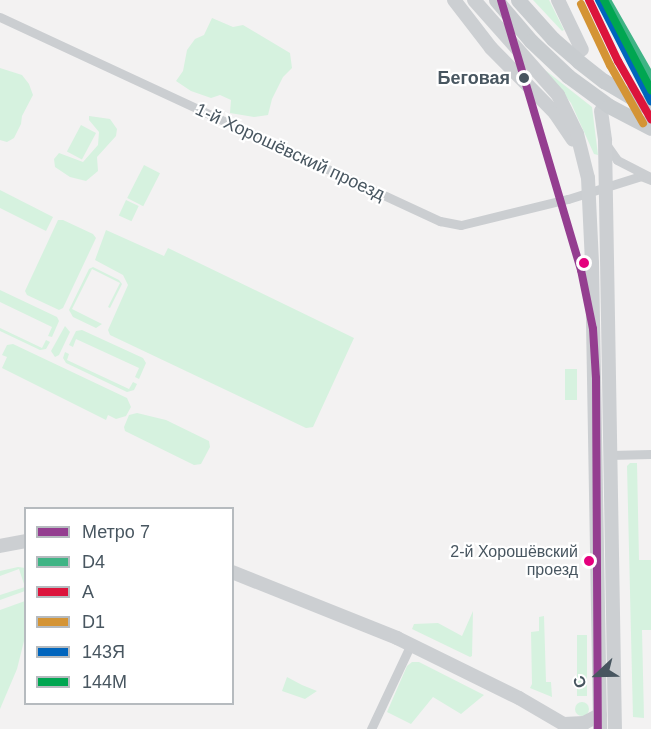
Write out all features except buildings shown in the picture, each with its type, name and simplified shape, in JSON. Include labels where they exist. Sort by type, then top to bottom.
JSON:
[{"type":"main road","points":[[454,0],[491,48],[546,103],[564,125],[583,163],[590,192]]},
{"type":"main road","points":[[234,573],[411,644],[519,698],[568,726],[600,722],[590,192],[578,134],[565,108],[549,84],[474,0]]},
{"type":"main road","points":[[496,0],[531,41],[568,76],[609,106],[651,129]]},
{"type":"main road","points":[[518,0],[578,61],[618,91],[651,109]]},
{"type":"main road","points":[[558,0],[582,50]]},
{"type":"main road","points":[[601,111],[605,141],[615,729]]},
{"type":"main road","points":[[0,546],[24,541]]},
{"type":"street","name":"1-й Хорошёвский проезд","points":[[0,17],[440,221],[461,225],[606,188],[641,176],[651,180]]},
{"type":"street","points":[[605,141],[617,160],[644,173],[651,180]]},
{"type":"street","points":[[610,455],[651,454]]},
{"type":"street","points":[[371,729],[411,644]]},
{"type":"green space","points":[[533,0],[549,0],[564,30],[562,31]]},
{"type":"green space","points":[[212,18],[233,27],[243,25],[290,53],[292,68],[283,77],[272,99],[268,115],[254,117],[230,113],[231,100],[220,95],[211,98],[191,91],[176,81],[183,71],[187,50],[195,39],[204,35]]},
{"type":"green space","points":[[0,68],[22,75],[33,95],[14,138],[7,142],[0,140]]},
{"type":"green space","points":[[545,70],[592,107],[598,155],[594,154],[571,103]]},
{"type":"green space","points":[[89,116],[110,119],[117,129],[116,136],[97,157],[98,171],[86,181],[70,177],[55,167],[54,159],[59,153],[83,162],[98,145],[99,132],[89,120]]},
{"type":"green space","points":[[81,125],[96,133],[82,159],[67,151]]},
{"type":"green space","points":[[144,165],[160,173],[143,206],[127,198]]},
{"type":"green space","points":[[0,190],[53,217],[46,231],[0,208]]},
{"type":"green space","points":[[126,200],[139,206],[132,221],[119,215]]},
{"type":"green space","points":[[58,220],[63,220],[93,234],[96,238],[63,308],[59,310],[27,295],[25,291]]},
{"type":"green space","points":[[106,230],[164,256],[168,248],[354,338],[313,427],[306,428],[110,335],[108,330],[128,285],[123,275],[95,260]]},
{"type":"green space","points":[[93,267],[119,280],[122,284],[110,308],[108,307],[120,283],[92,269],[72,309],[102,324],[96,328],[73,317],[69,310],[89,269]]},
{"type":"green space","points":[[0,290],[57,317],[59,321],[52,337],[48,336],[52,327],[0,302]]},
{"type":"green space","points":[[65,326],[70,332],[59,355],[55,357],[51,351]]},
{"type":"green space","points":[[0,328],[42,348],[46,340],[50,342],[46,349],[40,350],[0,331]]},
{"type":"green space","points":[[82,330],[143,358],[146,363],[139,379],[135,377],[139,368],[76,339],[73,347],[69,345],[76,331]]},
{"type":"green space","points":[[13,344],[127,398],[131,407],[126,416],[116,419],[108,415],[106,420],[2,368],[7,357],[2,355],[7,345]]},
{"type":"green space","points":[[65,352],[69,354],[67,360],[129,389],[133,382],[137,384],[134,390],[127,392],[66,363],[63,358]]},
{"type":"green space","points":[[565,369],[577,369],[577,400],[565,400]]},
{"type":"green space","points":[[137,413],[166,420],[209,441],[210,447],[201,464],[194,465],[125,431],[124,427],[129,415]]},
{"type":"green space","points":[[630,463],[637,463],[639,560],[651,560],[651,630],[642,630],[644,718],[633,717],[627,466]]},
{"type":"green space","points":[[24,568],[24,584],[19,569],[0,576],[0,571]]},
{"type":"green space","points":[[24,587],[24,591],[0,600],[0,595]]},
{"type":"green space","points":[[24,601],[24,641],[17,669],[0,709],[0,610]]},
{"type":"green space","points":[[473,611],[472,656],[470,657],[412,629],[414,624],[438,623],[462,636]]},
{"type":"green space","points":[[544,616],[546,682],[551,682],[552,697],[530,688],[532,684],[531,632],[539,631],[539,617]]},
{"type":"green space","points":[[577,635],[587,635],[587,696],[577,696]]},
{"type":"green space","points":[[412,662],[419,662],[484,695],[461,714],[433,697],[411,724],[387,712],[407,666]]},
{"type":"green space","points":[[287,677],[317,691],[305,699],[282,691]]},
{"type":"green space","points":[[579,702],[585,702],[589,709],[585,716],[579,716],[575,712],[575,706]]},
{"type":"metro line","name":"7","points":[[501,0],[581,270],[593,329],[596,378],[598,729]]},
{"type":"transit line","name":"A","points":[[589,0],[618,61],[651,119]]},
{"type":"transit line","name":"143Я","points":[[599,0],[651,101]]},
{"type":"transit line","name":"144М","points":[[604,0],[651,90]]},
{"type":"transit line","name":"D4","points":[[607,0],[651,77]]},
{"type":"transit line","name":"D1","points":[[581,4],[610,65],[643,123]]},
{"type":"place","name":"Беговая","points":[[524,78]]},
{"type":"place","name":"2-й Хорошёвский проезд","points":[[589,561]]}]
